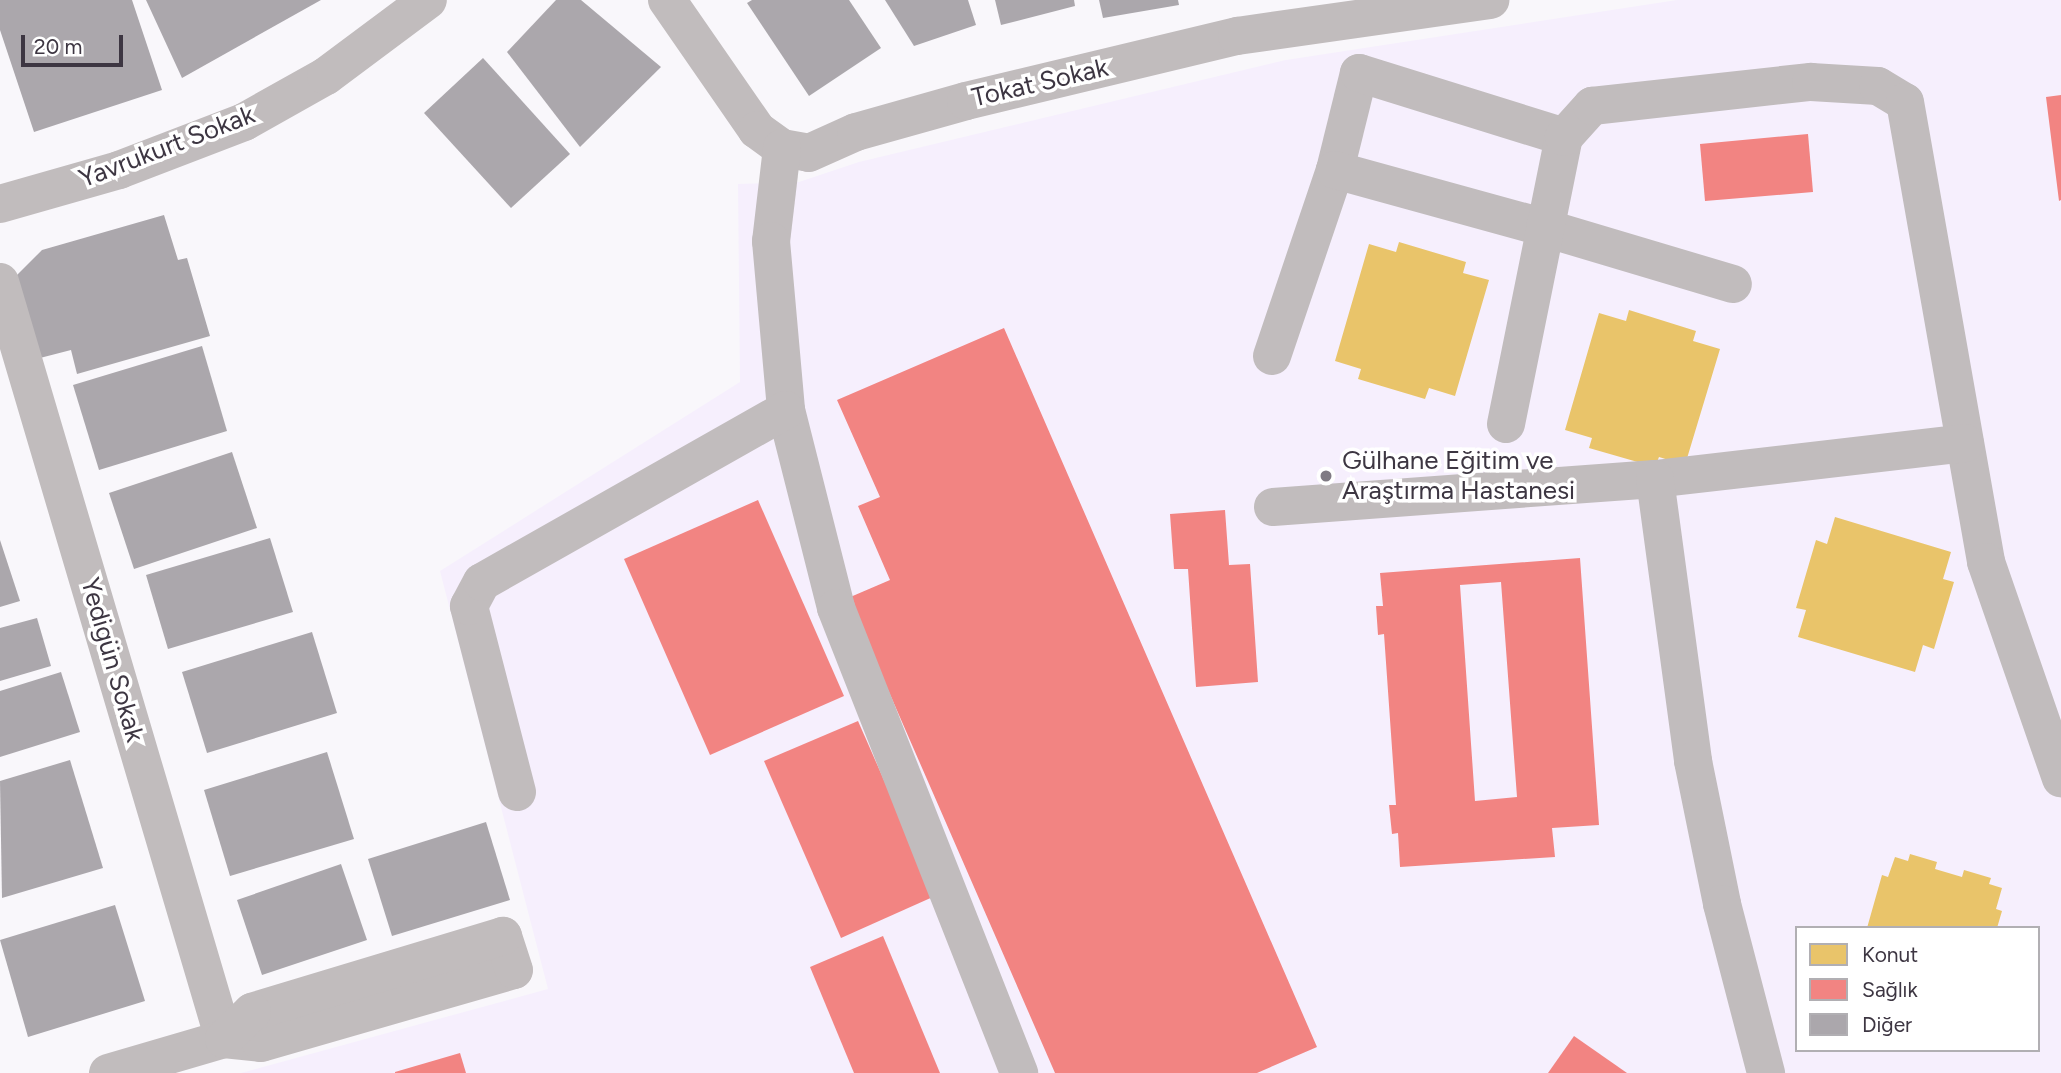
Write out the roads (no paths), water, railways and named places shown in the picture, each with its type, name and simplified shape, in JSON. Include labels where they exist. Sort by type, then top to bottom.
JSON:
[{"type":"street","name":"Yavrukurt Sokak","points":[[0,204],[119,170],[244,122],[326,76],[428,0]]},
{"type":"street","points":[[667,0],[757,130],[782,148],[771,242],[786,410],[836,608],[1019,1073]]},
{"type":"street","name":"Tokat Sokak","points":[[782,148],[809,153],[856,132],[966,101],[1237,36],[1490,0]]},
{"type":"street","points":[[1272,356],[1335,170],[1359,73],[1564,137]]},
{"type":"street","points":[[1506,424],[1564,137],[1592,106],[1811,82],[1878,86],[1905,102],[1986,562],[2061,778]]},
{"type":"street","points":[[1335,170],[1733,284]]},
{"type":"street","name":"Yedigün Sokak","points":[[0,282],[223,1039]]},
{"type":"street","points":[[517,792],[469,606],[482,582],[786,410]]},
{"type":"street","points":[[1273,507],[1655,479],[1965,443]]},
{"type":"street","points":[[1655,479],[1693,761],[1722,904],[1766,1073]]},
{"type":"street","points":[[108,1073],[223,1039],[261,1043],[514,970],[503,936],[252,1012],[223,1039]]},
{"type":"place","name":"Gülhane Eğitim ve Araştırma Hastanesi","points":[[1326,476]]}]
